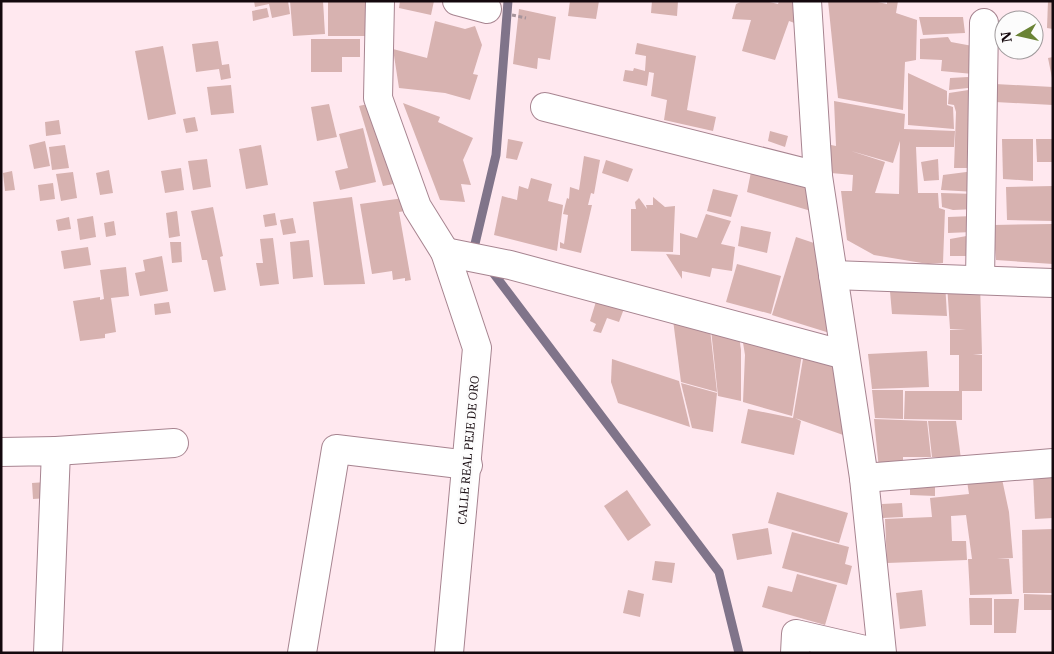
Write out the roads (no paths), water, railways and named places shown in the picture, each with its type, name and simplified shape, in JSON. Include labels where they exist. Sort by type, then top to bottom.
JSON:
[{"type":"street","name":"CALLE REAL PEJE DE ORO","points":[[380,1],[378,98],[417,207],[457,253],[477,348],[468,465],[449,653]]},
{"type":"street","points":[[457,1],[487,9]]},
{"type":"street","points":[[795,653],[796,634],[880,653],[864,478],[818,176],[807,1]]},
{"type":"street","points":[[980,280],[984,23]]},
{"type":"street","points":[[545,107],[818,176]]},
{"type":"street","points":[[457,253],[510,265],[845,355]]},
{"type":"street","points":[[834,275],[1053,283]]},
{"type":"street","points":[[1,452],[56,451],[174,443]]},
{"type":"street","points":[[302,653],[336,449],[468,465]]},
{"type":"street","points":[[48,653],[56,451]]},
{"type":"street","points":[[864,478],[1053,463]]},
{"type":"waterway","points":[[478,254],[474,248],[496,155],[508,1]]},
{"type":"waterway","points":[[488,266],[719,572],[739,653]]}]
